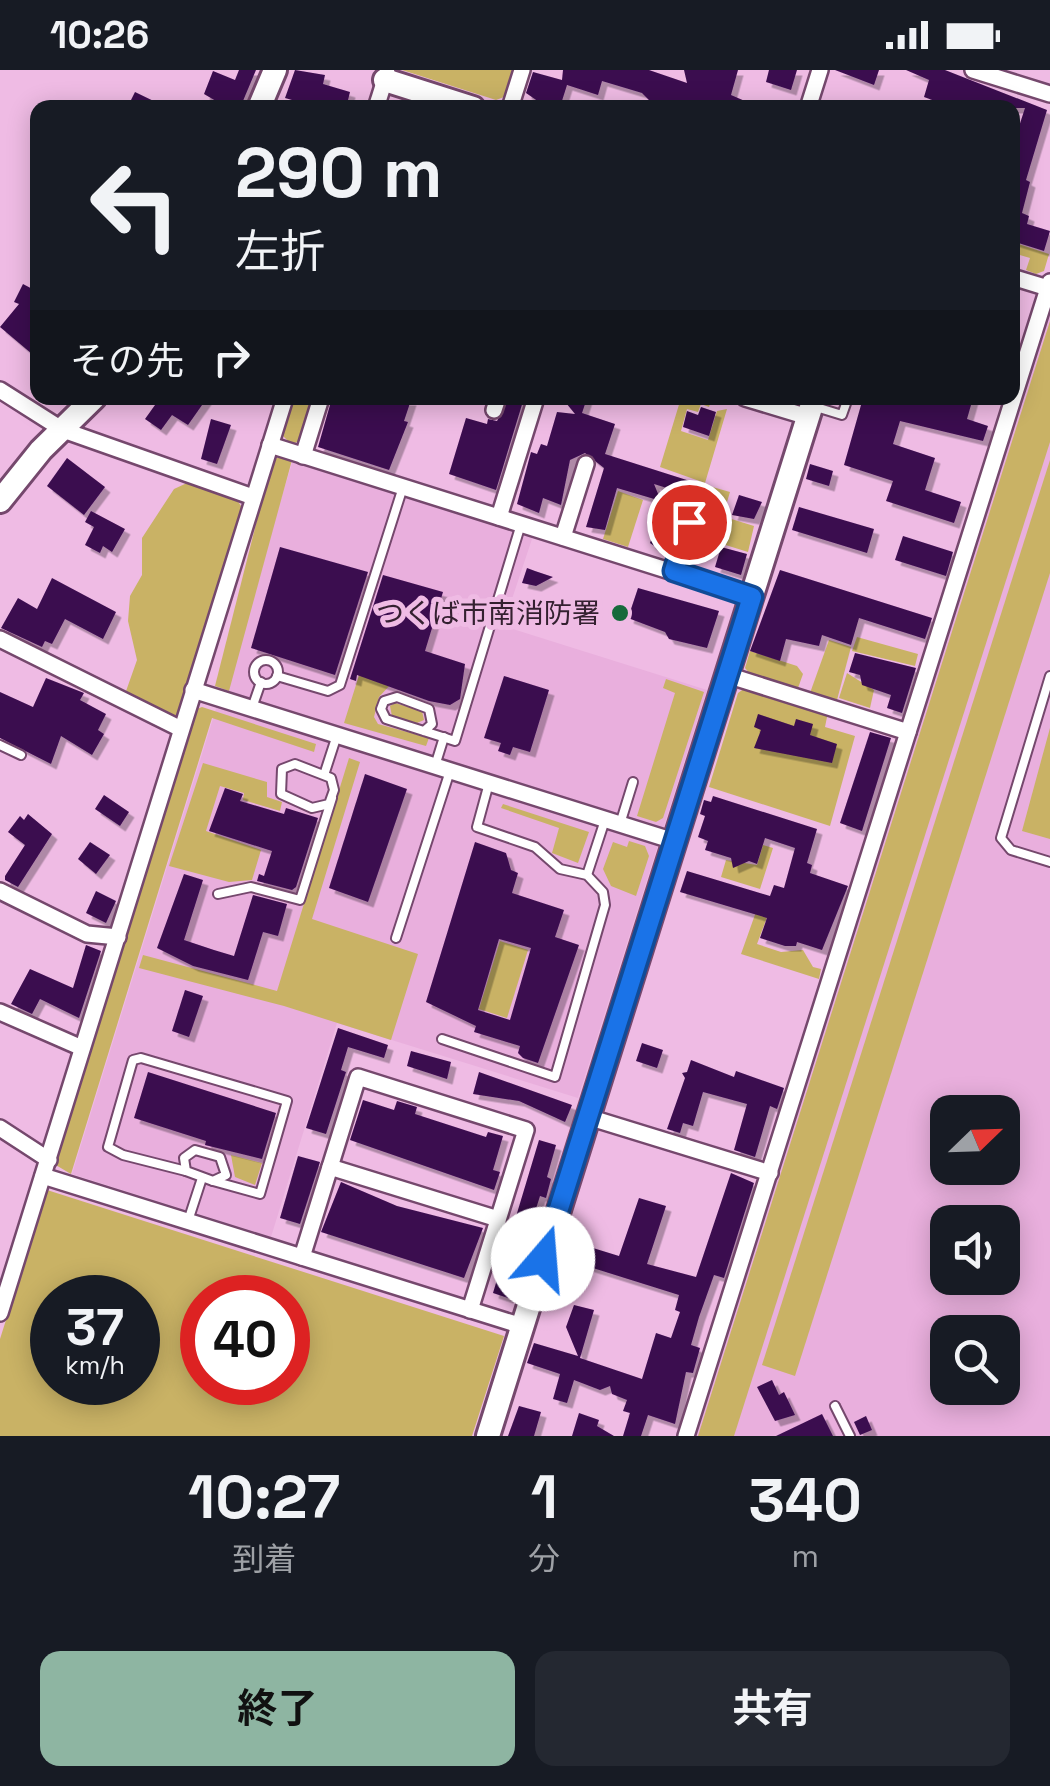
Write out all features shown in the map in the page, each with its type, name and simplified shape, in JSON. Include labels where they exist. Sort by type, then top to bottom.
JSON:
[{"type":"street","points":[[262,100],[275,70]]},
{"type":"street","points":[[513,100],[522,70]]},
{"type":"street","points":[[811,100],[820,70]]},
{"type":"street","points":[[973,70],[1019,77],[1050,94]]},
{"type":"street","points":[[378,100],[386,75],[414,98]]},
{"type":"street","points":[[1020,279],[1049,285],[1020,377]]},
{"type":"street","points":[[0,390],[63,430],[253,497]]},
{"type":"street","points":[[0,501],[87,405]]},
{"type":"street","points":[[0,1313],[283,405]]},
{"type":"street","points":[[303,456],[319,405]]},
{"type":"street","points":[[499,517],[534,405]]},
{"type":"street","points":[[686,1436],[1011,405]]},
{"type":"street","points":[[488,1436],[811,407]]},
{"type":"street","points":[[270,445],[752,597]]},
{"type":"street","points":[[563,537],[586,464]]},
{"type":"street","points":[[674,571],[689,522]]},
{"type":"street","points":[[0,639],[181,729]]},
{"type":"street","points":[[727,675],[908,732]]},
{"type":"street","points":[[193,690],[674,842]]},
{"type":"street","points":[[0,890],[87,934],[118,937]]},
{"type":"street","points":[[0,1012],[82,1048]]},
{"type":"street","points":[[302,1257],[358,1077],[526,1130],[470,1310]]},
{"type":"street","points":[[588,1117],[770,1172]]},
{"type":"street","points":[[0,1128],[46,1168],[188,1222],[522,1326]]},
{"type":"street","points":[[330,1167],[498,1220]]},
{"type":"lane","points":[[811,407],[842,415],[846,405]]},
{"type":"lane","points":[[277,676],[328,691],[340,685],[403,487]]},
{"type":"lane","points":[[424,731],[432,724],[429,709],[397,697],[384,700],[381,709],[386,719],[455,741],[521,524]]},
{"type":"lane","points":[[252,708],[261,682],[255,669],[262,661],[276,665],[277,676]]},
{"type":"lane","points":[[261,682],[268,683],[277,676]]},
{"type":"lane","points":[[1050,676],[1000,838],[1011,850],[1050,862]]},
{"type":"lane","points":[[325,772],[337,735]]},
{"type":"lane","points":[[396,938],[442,768],[444,737]]},
{"type":"lane","points":[[0,745],[21,755]]},
{"type":"lane","points":[[218,894],[251,886],[300,900],[332,798],[334,785],[325,772],[288,765],[282,770],[278,788],[285,798],[323,808],[332,798]]},
{"type":"lane","points":[[588,876],[633,782]]},
{"type":"lane","points":[[442,1039],[555,1078],[605,905],[604,892],[588,876],[560,869],[535,847],[477,827],[489,783]]},
{"type":"lane","points":[[142,1058],[288,1101],[260,1194],[202,1178],[108,1147],[133,1060],[142,1058]]},
{"type":"lane","points":[[186,1172],[184,1158],[195,1150],[220,1157],[226,1175],[212,1181]]},
{"type":"lane","points":[[188,1222],[202,1178]]},
{"type":"lane","points":[[835,1406],[850,1436]]},
{"type":"shaded area","points":[[402,70],[513,70],[504,97],[496,100]]},
{"type":"shaded area","points":[[1020,245],[1049,254],[1044,271],[1036,274],[1026,270],[1030,258],[1020,255]]},
{"type":"shaded area","points":[[1050,309],[1050,1436],[695,1436],[1020,405]]},
{"type":"shaded area","points":[[1050,321],[1050,442],[734,1436],[698,1436]]},
{"type":"shaded area","points":[[291,405],[312,405],[300,440],[292,445],[281,434]]},
{"type":"shaded area","points":[[679,405],[701,405],[698,412],[687,409],[681,431],[708,440],[717,411],[727,409],[705,483],[660,467]]},
{"type":"shaded area","points":[[281,456],[292,460],[229,691],[215,686],[272,461]]},
{"type":"shaded area","points":[[293,460],[533,536],[503,626],[707,690],[578,1098],[337,1023],[271,1237],[72,1174]]},
{"type":"shaded area","points":[[1050,460],[1050,573],[795,1376],[762,1365]]},
{"type":"shaded area","points":[[187,483],[237,500],[243,509],[175,721],[125,694],[137,660],[128,621],[130,596],[142,575],[142,538],[174,489]]},
{"type":"shaded area","points":[[702,484],[730,492],[719,529],[691,520]]},
{"type":"shaded area","points":[[618,491],[643,500],[628,547],[603,539]]},
{"type":"shaded area","points":[[725,517],[754,526],[748,552],[716,542]]},
{"type":"shaded area","points":[[372,634],[390,685],[379,697],[374,717],[378,724],[429,738],[426,746],[344,723]]},
{"type":"shaded area","points":[[857,637],[918,654],[915,666],[852,651]]},
{"type":"shaded area","points":[[829,640],[851,647],[837,700],[810,693]]},
{"type":"shaded area","points":[[750,651],[797,666],[803,674],[798,688],[750,674],[745,668]]},
{"type":"shaded area","points":[[847,673],[874,690],[870,708],[839,698]]},
{"type":"shaded area","points":[[666,679],[704,692],[663,818],[656,822],[637,816],[675,693],[663,688]]},
{"type":"shaded area","points":[[745,688],[828,712],[825,727],[855,736],[830,826],[709,787],[738,693]]},
{"type":"shaded area","points":[[395,703],[422,711],[424,720],[417,723],[392,716],[390,706]]},
{"type":"shaded area","points":[[202,707],[316,744],[314,752],[212,718],[71,1174],[54,1164],[194,710]]},
{"type":"shaded area","points":[[1050,728],[1050,839],[1022,831]]},
{"type":"shaded area","points":[[349,758],[360,762],[312,919],[418,954],[391,1040],[284,1006],[139,968],[143,955],[277,991]]},
{"type":"shaded area","points":[[203,763],[267,782],[267,797],[282,802],[280,811],[243,800],[244,793],[220,786],[206,831],[261,850],[252,880],[229,882],[169,866]]},
{"type":"shaded area","points":[[503,804],[589,832],[578,863],[552,853],[559,828],[501,808]]},
{"type":"shaded area","points":[[629,841],[645,846],[649,856],[636,896],[611,886],[603,869],[613,842],[627,847]]},
{"type":"shaded area","points":[[763,845],[773,848],[760,889],[721,877],[726,860],[757,865]]},
{"type":"shaded area","points":[[757,909],[769,912],[757,944],[781,952],[803,950],[813,967],[821,969],[819,979],[741,954]]},
{"type":"shaded area","points":[[500,941],[528,950],[507,1018],[479,1009]]},
{"type":"shaded area","points":[[231,1155],[262,1163],[255,1185],[235,1177]]},
{"type":"shaded area","points":[[47,1190],[504,1336],[472,1436],[0,1436],[0,1339]]},
{"type":"building","points":[[239,70],[256,70],[243,100],[214,100],[204,94],[213,71],[235,80]]},
{"type":"building","points":[[295,70],[325,75],[323,84],[350,92],[348,100],[285,98]]},
{"type":"building","points":[[563,70],[649,70],[687,83],[684,70],[738,70],[731,95],[743,100],[649,100],[642,93],[602,81],[598,95],[567,85],[562,100],[536,100],[526,93],[533,72],[562,80]]},
{"type":"building","points":[[769,70],[797,70],[791,90],[766,82]]},
{"type":"building","points":[[835,70],[879,70],[874,85]]},
{"type":"building","points":[[906,70],[945,70],[1047,110],[1026,180],[1030,182],[1022,213],[1029,216],[1027,224],[1050,231],[1044,251],[1020,244],[1020,123],[1025,108],[1020,108],[1020,100],[932,100],[924,97],[929,80]]},
{"type":"building","points":[[135,92],[152,100],[131,100]]},
{"type":"building","points":[[23,284],[30,288],[30,352],[0,327],[19,304],[14,302]]},
{"type":"building","points":[[155,405],[202,405],[188,425],[172,415],[161,430],[145,419]]},
{"type":"building","points":[[330,405],[409,405],[404,421],[408,422],[389,470],[318,447]]},
{"type":"building","points":[[505,405],[522,405],[496,490],[449,474],[466,418],[487,424],[488,419],[497,421]]},
{"type":"building","points":[[568,405],[585,405],[582,413],[615,424],[605,454],[693,482],[689,495],[654,484],[661,501],[617,488],[605,530],[586,527],[604,468],[585,453],[570,460],[561,505],[543,498],[539,513],[517,504],[531,452],[537,454],[541,444],[547,446],[557,412],[575,414]]},
{"type":"building","points":[[861,405],[971,405],[967,419],[988,426],[983,441],[900,421],[893,444],[935,458],[925,490],[961,502],[954,523],[886,501],[893,481],[844,465]]},
{"type":"building","points":[[701,407],[716,412],[709,436],[683,427],[687,411],[698,415]]},
{"type":"building","points":[[211,419],[231,425],[217,464],[201,459]]},
{"type":"building","points":[[67,458],[105,487],[84,515],[47,486]]},
{"type":"building","points":[[810,464],[833,471],[829,486],[806,479]]},
{"type":"building","points":[[739,495],[762,502],[754,519],[732,515]]},
{"type":"building","points":[[799,507],[874,529],[867,553],[792,530]]},
{"type":"building","points":[[91,511],[125,529],[112,552],[103,546],[100,553],[85,545],[94,527],[85,522]]},
{"type":"building","points":[[661,513],[678,518],[669,549],[660,550],[650,543]]},
{"type":"building","points":[[700,525],[714,529],[706,552],[693,548]]},
{"type":"building","points":[[903,536],[953,552],[946,576],[895,560]]},
{"type":"building","points":[[280,547],[368,572],[335,675],[251,648]]},
{"type":"building","points":[[721,547],[747,554],[741,575],[715,567]]},
{"type":"building","points":[[527,568],[553,577],[536,586],[522,583]]},
{"type":"building","points":[[780,570],[932,618],[925,639],[859,618],[851,645],[822,635],[819,646],[786,639],[780,661],[750,651]]},
{"type":"building","points":[[383,575],[443,592],[425,651],[465,664],[460,699],[450,705],[357,675],[356,681],[350,679]]},
{"type":"building","points":[[52,578],[116,612],[103,639],[65,619],[52,644],[45,641],[42,647],[1,628],[18,598],[37,609]]},
{"type":"building","points":[[638,588],[719,611],[707,648],[669,639],[665,632],[628,618]]},
{"type":"building","points":[[855,653],[916,668],[902,713],[887,708],[891,695],[862,685],[860,675],[849,672]]},
{"type":"building","points":[[504,676],[549,690],[530,752],[513,747],[510,755],[498,751],[501,743],[484,738]]},
{"type":"building","points":[[46,678],[84,693],[80,700],[106,714],[98,730],[104,734],[92,755],[61,736],[51,764],[0,738],[0,692],[33,707]]},
{"type":"building","points":[[758,714],[794,726],[796,719],[813,724],[810,735],[837,744],[832,763],[754,748],[761,730],[754,727]]},
{"type":"building","points":[[870,732],[891,738],[862,831],[840,823]]},
{"type":"building","points":[[365,774],[407,789],[368,902],[329,888]]},
{"type":"building","points":[[225,788],[243,794],[240,801],[284,814],[286,808],[318,818],[292,890],[257,881],[259,874],[264,876],[272,851],[209,831]]},
{"type":"building","points":[[104,795],[129,812],[120,826],[95,809]]},
{"type":"building","points":[[713,796],[817,829],[807,863],[812,865],[810,873],[848,886],[822,950],[797,942],[796,946],[785,946],[760,938],[767,918],[680,892],[687,871],[770,896],[774,885],[784,888],[795,848],[765,838],[757,864],[749,861],[733,868],[731,858],[705,850],[708,841],[698,837],[705,816],[700,814],[704,800],[711,802]]},
{"type":"building","points":[[28,814],[52,834],[18,887],[5,880],[5,876],[25,845],[8,832],[20,816],[24,820]]},
{"type":"building","points":[[90,842],[110,855],[96,874],[78,859]]},
{"type":"building","points":[[475,842],[506,853],[511,870],[518,873],[512,893],[564,910],[555,937],[579,945],[538,1063],[523,1058],[518,1053],[520,1046],[474,1032],[476,1026],[426,1002]],"holes":[[[499,939],[531,948],[510,1020],[478,1010]]]},
{"type":"building","points":[[184,874],[203,880],[184,940],[234,956],[253,895],[287,904],[278,936],[263,932],[248,980],[193,966],[157,948]]},
{"type":"building","points":[[96,891],[116,901],[106,923],[86,913]]},
{"type":"building","points":[[86,945],[101,951],[79,1018],[40,999],[32,1014],[11,1004],[30,969],[73,988]]},
{"type":"building","points":[[185,990],[203,996],[189,1037],[172,1031]]},
{"type":"building","points":[[338,1028],[388,1045],[384,1058],[348,1047],[341,1070],[346,1072],[326,1134],[306,1128]]},
{"type":"building","points":[[642,1043],[663,1050],[657,1068],[636,1061]]},
{"type":"building","points":[[411,1051],[451,1062],[447,1079],[407,1066]]},
{"type":"building","points":[[691,1060],[734,1077],[736,1071],[784,1088],[777,1109],[770,1106],[755,1157],[734,1150],[747,1104],[703,1092],[693,1126],[683,1123],[680,1133],[667,1129],[685,1078],[682,1073],[687,1072]]},
{"type":"building","points":[[148,1072],[276,1113],[262,1159],[205,1145],[206,1141],[134,1118]]},
{"type":"building","points":[[479,1072],[572,1105],[565,1122],[519,1101],[473,1094]]},
{"type":"building","points":[[363,1100],[394,1110],[397,1101],[417,1107],[415,1114],[486,1137],[488,1132],[503,1136],[493,1170],[500,1172],[494,1190],[350,1140]]},
{"type":"building","points":[[539,1140],[556,1145],[547,1177],[551,1179],[546,1198],[540,1196],[508,1298],[493,1293]]},
{"type":"building","points":[[298,1156],[320,1162],[300,1224],[280,1218]]},
{"type":"building","points":[[731,1173],[754,1183],[724,1278],[714,1275],[699,1317],[691,1345],[700,1348],[693,1373],[686,1372],[675,1424],[648,1415],[641,1436],[623,1436],[630,1413],[623,1411],[627,1400],[612,1394],[610,1386],[600,1390],[574,1380],[567,1403],[553,1399],[560,1374],[527,1363],[534,1343],[578,1356],[566,1327],[574,1305],[594,1310],[580,1358],[642,1379],[656,1333],[671,1338],[680,1312],[675,1310],[679,1295],[561,1258],[567,1240],[619,1256],[639,1198],[666,1206],[647,1264],[696,1277]]},
{"type":"building","points":[[341,1182],[397,1206],[483,1228],[464,1278],[321,1232]]},
{"type":"building","points":[[772,1380],[779,1395],[784,1392],[795,1415],[775,1421],[757,1387]]},
{"type":"building","points":[[519,1406],[541,1412],[534,1436],[508,1436]]},
{"type":"building","points":[[579,1413],[599,1420],[597,1426],[614,1436],[572,1436]]},
{"type":"building","points":[[822,1414],[833,1436],[776,1436]]},
{"type":"building","points":[[866,1416],[872,1430],[860,1435],[854,1422]]},
{"type":"place","name":"つくば市南消防署","points":[[620,613]]},
{"type":"route","points":[[543,1259],[752,597],[674,571],[689,522]]}]
